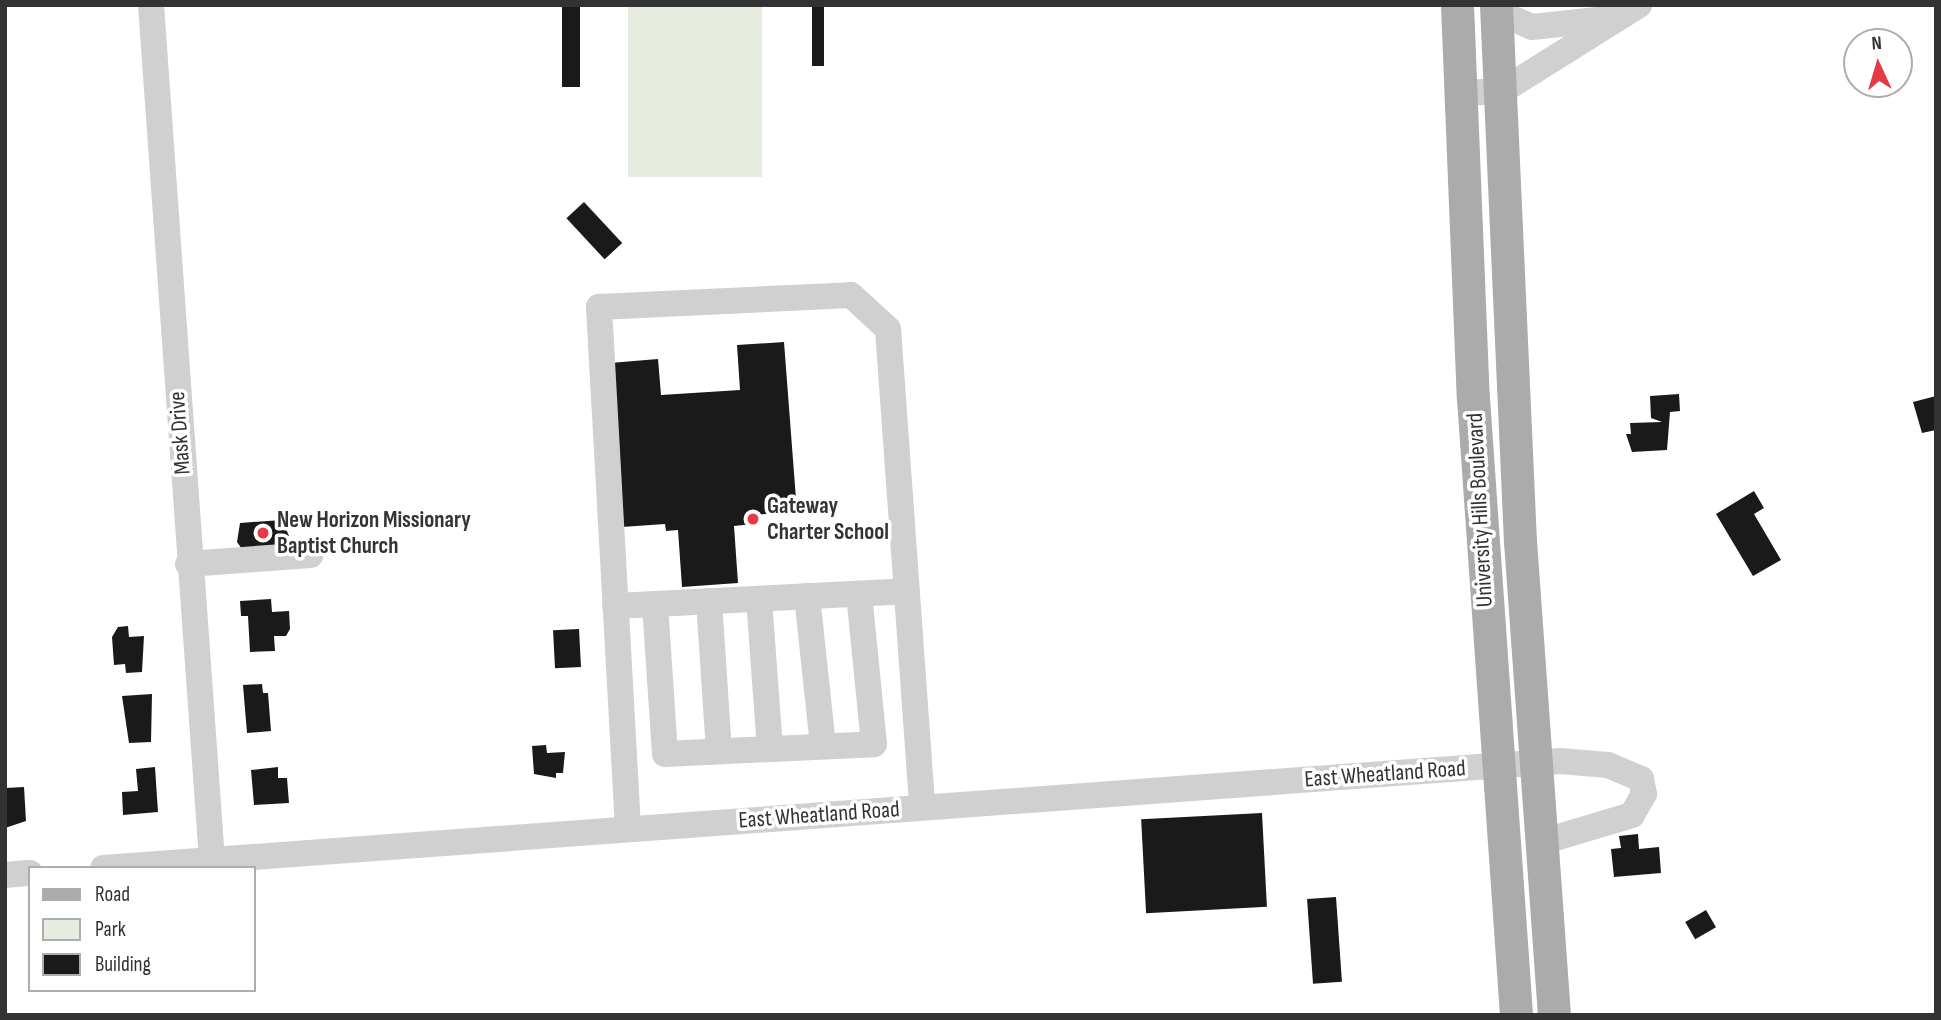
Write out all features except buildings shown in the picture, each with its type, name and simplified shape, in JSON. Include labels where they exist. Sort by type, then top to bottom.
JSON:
[{"type":"main road","name":"University Hills Boulevard","points":[[1457,5],[1495,766],[1516,1015]]},
{"type":"main road","name":"University Hills Boulevard","points":[[1496,8],[1502,91],[1519,528],[1554,1015]]},
{"type":"main road","points":[[1512,959],[1550,956]]},
{"type":"street","name":"Mask Drive","points":[[151,5],[188,564],[212,860]]},
{"type":"street","points":[[1496,8],[1532,27],[1631,11]]},
{"type":"street","points":[[1462,93],[1502,91],[1631,11]]},
{"type":"street","points":[[628,828],[599,307],[851,295],[888,330],[922,807]]},
{"type":"street","points":[[188,564],[311,555]]},
{"type":"street","points":[[615,606],[907,591]]},
{"type":"street","points":[[655,604],[665,754],[873,744],[859,594]]},
{"type":"street","points":[[807,596],[823,746]]},
{"type":"street","points":[[760,598],[771,749]]},
{"type":"street","points":[[709,601],[719,751]]},
{"type":"street","name":"East Wheatland Road","points":[[130,866],[1536,763],[1608,765],[1632,771],[1644,787],[1632,815],[1542,842]]},
{"type":"street","points":[[5,875],[28,873]]},
{"type":"green space","points":[[628,5],[762,5],[762,177],[628,177]]},
{"type":"place","name":"Gateway Charter School","points":[[753,519]]},
{"type":"place","name":"New Horizon Missionary Baptist Church","points":[[263,533]]}]
